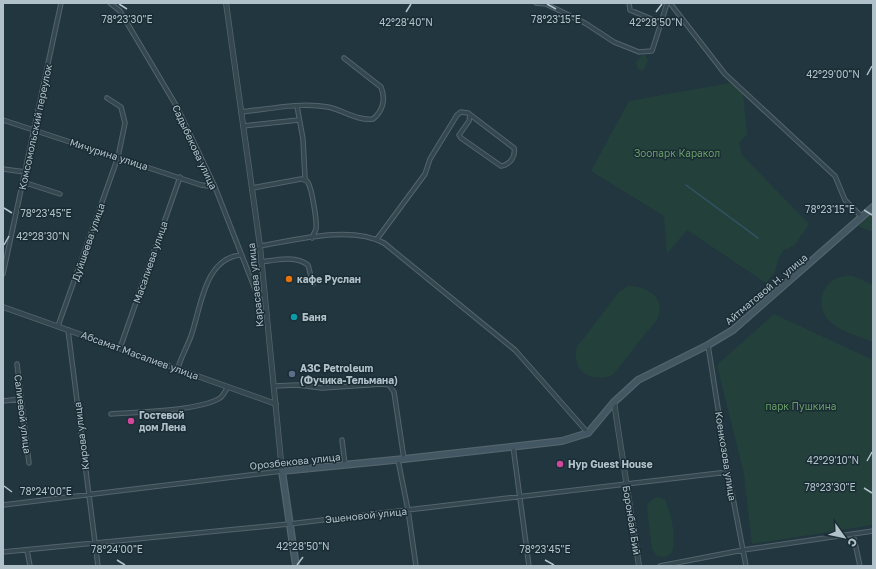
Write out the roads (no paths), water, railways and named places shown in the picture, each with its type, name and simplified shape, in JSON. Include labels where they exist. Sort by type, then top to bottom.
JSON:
[{"type":"main road","name":"Айтматовой Н. улица","points":[[588,433],[614,402],[638,380],[708,345],[733,330],[873,207]]},
{"type":"main road","name":"Орозбекова улица","points":[[282,470],[345,465],[562,441],[588,433]]},
{"type":"main road","name":"Карасаева улица","points":[[282,470],[296,566]]},
{"type":"street","name":"Комсомольский переулок","points":[[3,274],[35,131],[61,3]]},
{"type":"street","name":"Садыбекова улица","points":[[110,3],[120,11],[177,107],[215,187],[255,289],[265,297]]},
{"type":"street","name":"Карасаева улица","points":[[226,3],[260,246],[282,470]]},
{"type":"street","points":[[536,3],[546,4],[585,23],[614,42],[639,52],[652,51],[669,3]]},
{"type":"street","points":[[629,3],[630,10],[662,22]]},
{"type":"street","points":[[669,3],[725,74],[835,176],[846,200],[862,217]]},
{"type":"street","points":[[241,112],[297,106],[330,107],[368,120],[373,119],[378,114],[383,103],[384,93],[381,87],[344,58]]},
{"type":"street","name":"Дуйшеева улица","points":[[58,326],[118,158],[125,123],[121,107],[107,98]]},
{"type":"street","points":[[297,106],[302,140],[305,179],[311,187],[316,221],[316,228],[312,238]]},
{"type":"street","points":[[377,239],[425,174],[430,159],[457,115],[464,112],[470,115],[514,148],[515,154],[508,164],[501,166],[459,136],[469,121],[470,115]]},
{"type":"street","name":"Мичурина улица","points":[[3,120],[118,158],[215,187]]},
{"type":"street","points":[[243,126],[299,120]]},
{"type":"street","points":[[3,169],[25,172]]},
{"type":"street","name":"Масалиева улица","points":[[120,348],[180,177]]},
{"type":"street","points":[[252,188],[305,179]]},
{"type":"street","points":[[23,182],[60,194]]},
{"type":"street","points":[[260,246],[350,234],[362,235],[377,239],[515,350],[588,433]]},
{"type":"street","points":[[178,368],[191,337],[203,291],[220,262],[231,256],[242,255]]},
{"type":"street","points":[[261,262],[285,259],[304,262],[308,265],[313,284]]},
{"type":"street","name":"Абсамат Масалиев улица","points":[[3,307],[178,368],[227,388],[276,404]]},
{"type":"street","name":"Кирова улица","points":[[68,330],[98,566]]},
{"type":"street","name":"Коенкозова улица","points":[[708,345],[728,472],[746,566]]},
{"type":"street","name":"Салиевой улица","points":[[16,364],[29,463]]},
{"type":"street","points":[[274,386],[297,385],[322,388],[383,384],[389,385],[394,392],[401,459],[416,566]]},
{"type":"street","points":[[111,414],[177,409],[215,401],[222,397],[227,388]]},
{"type":"street","points":[[3,401],[21,399]]},
{"type":"street","name":"Боронбай Бий","points":[[614,402],[639,566]]},
{"type":"street","points":[[342,440],[345,465]]},
{"type":"street","points":[[513,446],[529,566]]},
{"type":"street","name":"Орозбекова улица","points":[[3,505],[282,470]]},
{"type":"street","name":"Эшеновой улица","points":[[3,552],[289,524],[728,472]]},
{"type":"street","points":[[660,566],[743,550],[873,530]]},
{"type":"street","points":[[853,534],[860,566]]},
{"type":"street","points":[[28,550],[30,566]]},
{"type":"waterway","points":[[686,185],[758,238]]},
{"type":"place","name":"кафе Руслан","points":[[289,279]]},
{"type":"place","name":"Баня","points":[[294,317]]},
{"type":"place","name":"АЗС Petroleum (Фучика-Тельмана)","points":[[292,374]]},
{"type":"place","name":"Гостевой дом Лена","points":[[131,421]]},
{"type":"place","name":"Нур Guest House","points":[[560,464]]},
{"type":"park label","name":"Зоопарк Каракол","points":[[677,153]]},
{"type":"park label","name":"парк Пушкина","points":[[801,406]]}]
